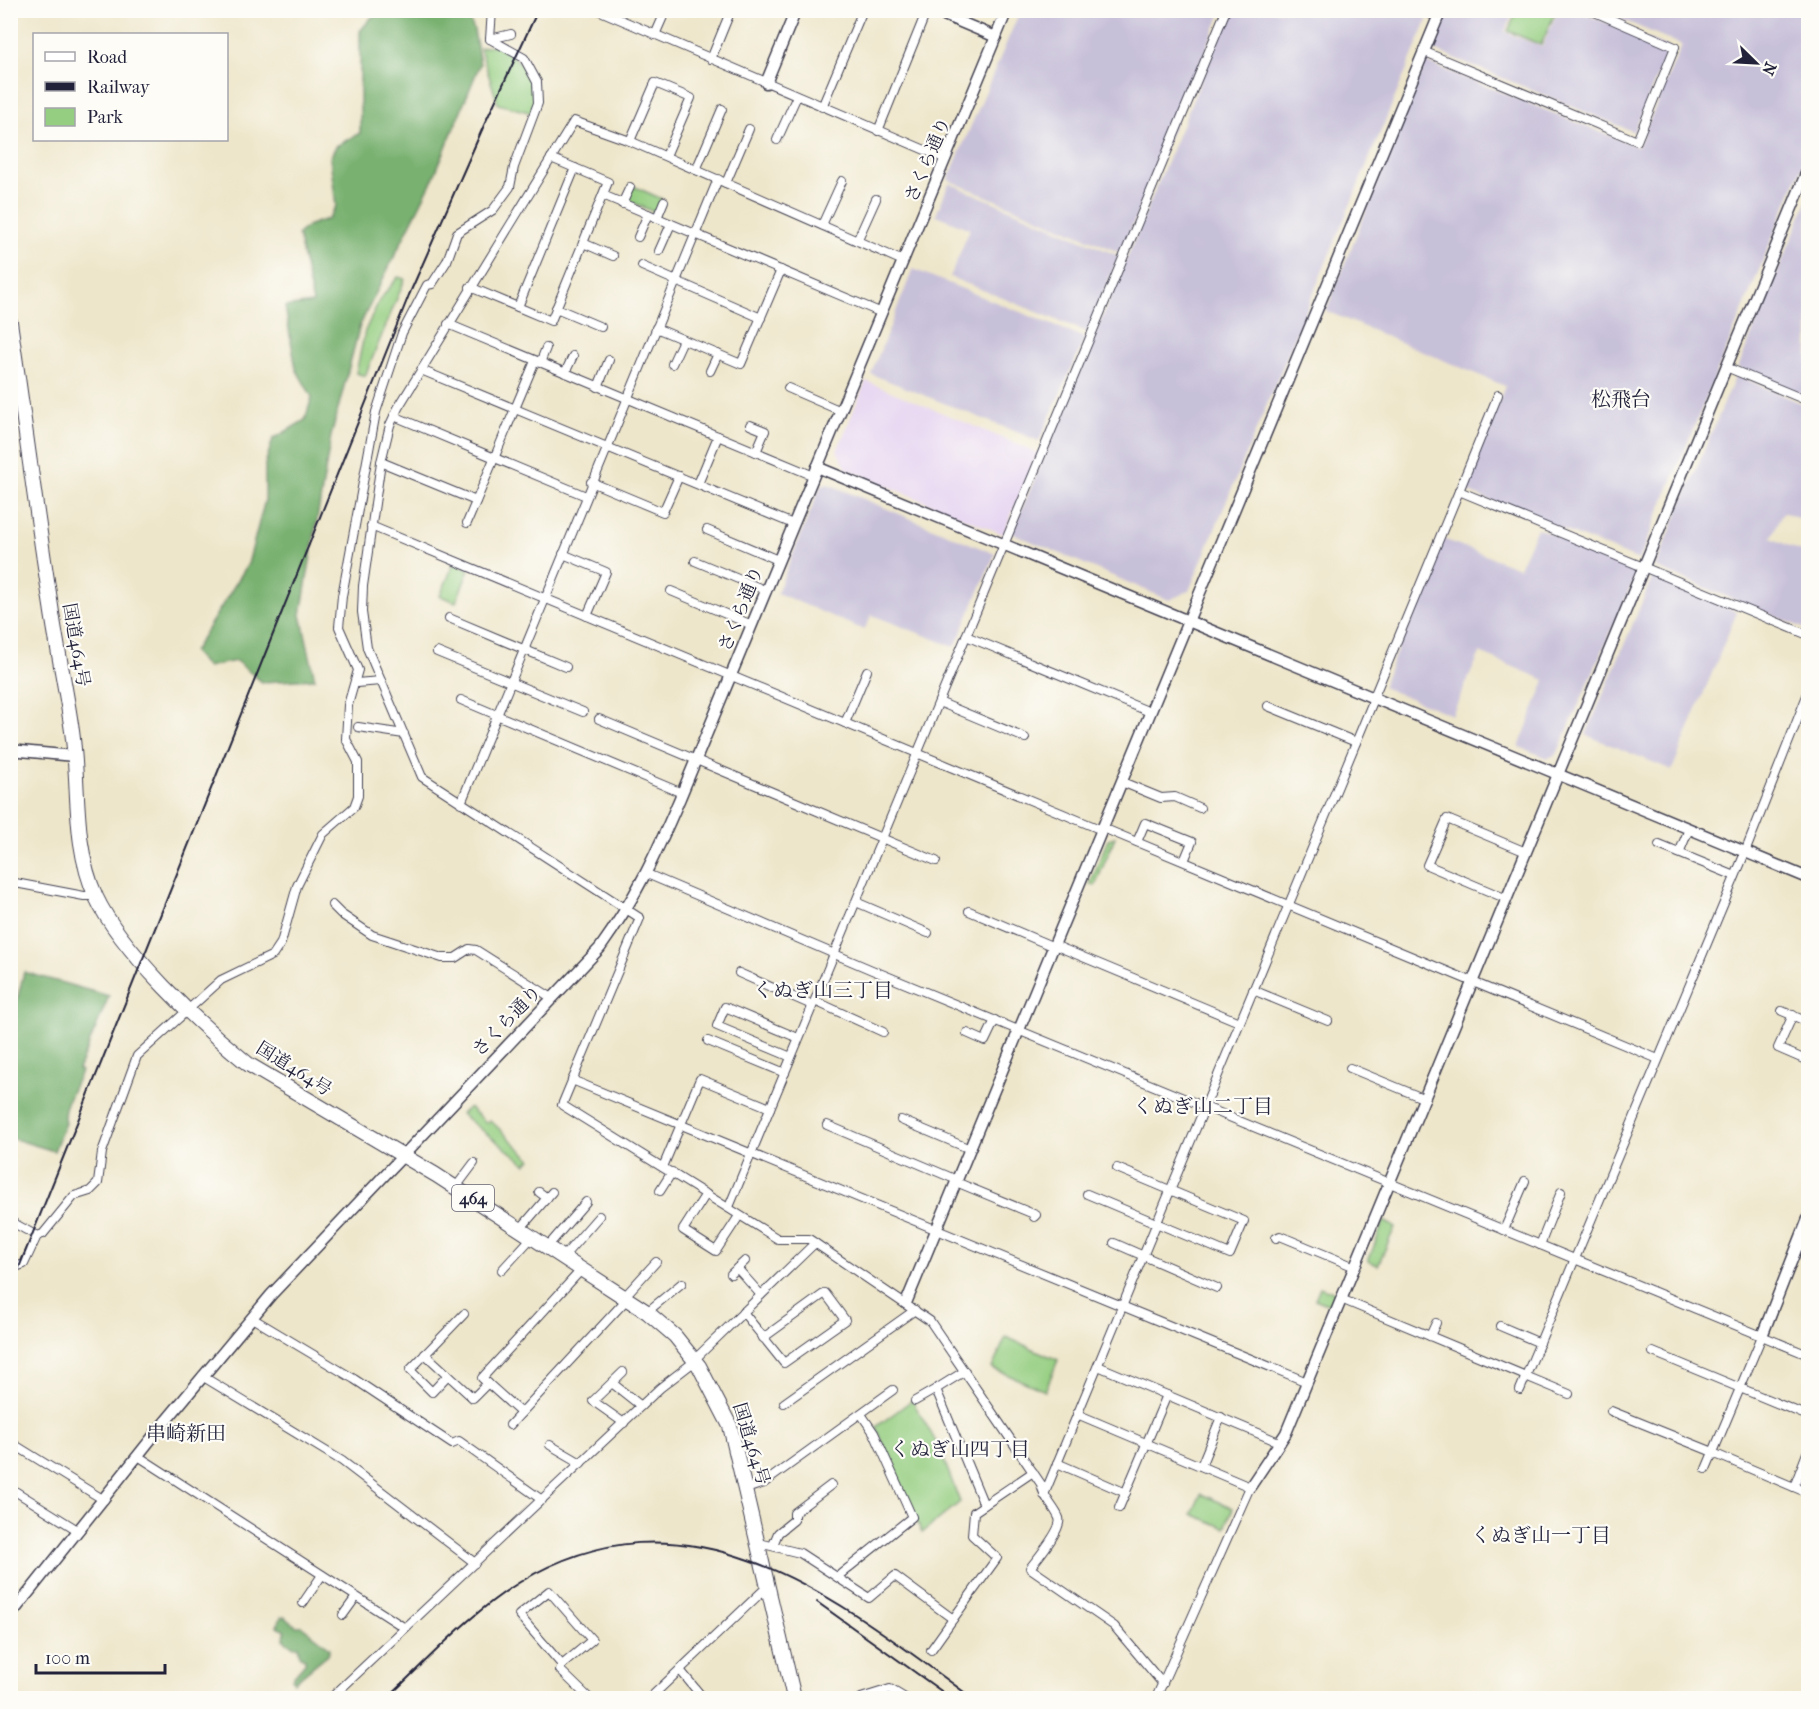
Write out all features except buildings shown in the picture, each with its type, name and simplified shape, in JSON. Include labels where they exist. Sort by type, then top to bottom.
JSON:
[{"type":"highway","name":"国道464号","points":[[10,322],[74,756],[81,839],[96,896],[112,926],[131,949],[221,1042],[260,1072],[403,1155],[548,1245],[647,1312],[675,1336],[712,1387],[730,1426],[746,1489],[766,1544],[768,1586],[794,1698]]},
{"type":"street","points":[[490,39],[492,10]]},
{"type":"street","points":[[598,10],[946,159]]},
{"type":"street","points":[[655,35],[666,10]]},
{"type":"street","points":[[711,59],[730,10]]},
{"type":"street","points":[[766,83],[796,10]]},
{"type":"street","points":[[822,107],[862,10]]},
{"type":"street","points":[[878,131],[927,10]]},
{"type":"street","points":[[932,10],[996,37]]},
{"type":"street","name":"さくら通り","points":[[10,1616],[202,1376],[252,1318],[600,948],[626,911],[647,874],[682,793],[1007,10]]},
{"type":"street","points":[[729,1207],[1226,10]]},
{"type":"street","points":[[906,1303],[1440,13],[1425,10]]},
{"type":"street","points":[[1424,51],[1637,141],[1675,46],[1590,10]]},
{"type":"street","points":[[490,39],[511,34]]},
{"type":"street","points":[[10,1269],[24,1264],[37,1236],[43,1234],[74,1196],[90,1191],[98,1183],[102,1152],[133,1063],[165,1028],[221,980],[273,955],[277,950],[297,886],[323,834],[354,807],[358,796],[358,762],[346,739],[348,705],[358,670],[339,627],[368,444],[376,412],[413,310],[427,285],[432,284],[447,261],[457,233],[493,210],[510,187],[514,167],[538,103],[537,82],[524,58],[490,39]]},
{"type":"street","points":[[630,141],[656,83],[691,98],[666,156]]},
{"type":"street","points":[[777,140],[797,96]]},
{"type":"street","points":[[696,170],[722,109]]},
{"type":"street","points":[[903,261],[666,156],[574,121],[470,287],[394,416],[381,462],[371,526],[362,612],[367,648],[422,777],[640,918],[562,1105],[778,1239],[809,1239],[930,1321],[1033,1472],[1060,1525],[1030,1568],[1114,1626],[1163,1684]]},
{"type":"street","points":[[726,183],[749,129]]},
{"type":"street","points":[[470,287],[551,321],[608,182],[551,158]]},
{"type":"street","points":[[518,307],[575,168]]},
{"type":"street","points":[[1156,1698],[1250,1487],[1281,1443],[1809,169]]},
{"type":"street","points":[[461,803],[591,482],[718,179]]},
{"type":"street","points":[[822,225],[842,181]]},
{"type":"street","points":[[622,204],[630,187]]},
{"type":"street","points":[[603,195],[882,313]]},
{"type":"street","points":[[857,241],[876,199]]},
{"type":"street","points":[[657,218],[664,201]]},
{"type":"street","points":[[638,237],[648,214]]},
{"type":"street","points":[[659,250],[671,224]]},
{"type":"street","points":[[583,243],[613,256]]},
{"type":"street","points":[[642,266],[761,318]]},
{"type":"street","points":[[656,328],[741,364],[781,270]]},
{"type":"street","points":[[556,308],[601,327]]},
{"type":"street","points":[[448,324],[756,452],[816,472],[1003,545],[1809,878]]},
{"type":"street","points":[[672,364],[683,340]]},
{"type":"street","points":[[467,523],[515,409],[546,348]]},
{"type":"street","points":[[710,371],[718,354]]},
{"type":"street","points":[[565,373],[573,356]]},
{"type":"street","points":[[598,387],[609,360]]},
{"type":"street","points":[[1726,367],[1809,401]]},
{"type":"street","points":[[421,370],[793,524]]},
{"type":"street","points":[[788,388],[841,411]]},
{"type":"street","points":[[1044,1495],[1498,395]]},
{"type":"street","points":[[394,416],[586,496]]},
{"type":"street","points":[[750,425],[765,431],[756,452]]},
{"type":"street","points":[[698,484],[718,436]]},
{"type":"street","points":[[381,462],[476,501]]},
{"type":"street","points":[[591,482],[663,512],[679,476]]},
{"type":"street","points":[[1459,491],[1809,635]]},
{"type":"street","points":[[371,526],[1658,1059]]},
{"type":"street","points":[[707,530],[778,560]]},
{"type":"street","points":[[563,554],[606,572],[587,616]]},
{"type":"street","points":[[696,561],[767,591]]},
{"type":"street","points":[[671,591],[752,625]]},
{"type":"street","points":[[449,618],[566,667]]},
{"type":"street","points":[[966,636],[1150,712]]},
{"type":"street","points":[[437,652],[583,712]]},
{"type":"street","points":[[845,723],[867,671]]},
{"type":"street","points":[[356,683],[381,681]]},
{"type":"street","points":[[1520,1390],[1809,693]]},
{"type":"street","points":[[461,700],[682,793]]},
{"type":"street","points":[[939,702],[1025,738]]},
{"type":"street","points":[[1268,706],[1356,742]]},
{"type":"street","points":[[599,719],[936,861]]},
{"type":"street","points":[[358,727],[404,734]]},
{"type":"street","points":[[10,750],[74,756]]},
{"type":"street","points":[[1122,782],[1161,798],[1174,797],[1200,808]]},
{"type":"street","points":[[1507,899],[1427,865],[1447,819],[1526,852]]},
{"type":"street","points":[[1137,842],[1145,824],[1192,842],[1184,861]]},
{"type":"street","points":[[1679,853],[1689,829]]},
{"type":"street","points":[[1659,845],[1735,876]]},
{"type":"street","points":[[647,874],[834,954],[1809,1355]]},
{"type":"street","points":[[10,882],[84,896],[96,896]]},
{"type":"street","points":[[856,902],[928,933]]},
{"type":"street","points":[[332,905],[341,914],[372,934],[442,958],[450,960],[469,949],[476,951],[552,998]]},
{"type":"street","points":[[969,911],[1239,1022]]},
{"type":"street","points":[[739,974],[884,1032]]},
{"type":"street","points":[[1252,990],[1328,1021]]},
{"type":"street","points":[[791,1057],[717,1026],[725,1007],[798,1038]]},
{"type":"street","points":[[1782,1011],[1809,1022]]},
{"type":"street","points":[[1793,1016],[1778,1048],[1809,1061]]},
{"type":"street","points":[[967,1033],[985,1041],[995,1020]]},
{"type":"street","points":[[708,1041],[785,1073]]},
{"type":"street","points":[[1349,1069],[1425,1099]]},
{"type":"street","points":[[663,1167],[700,1079],[770,1108]]},
{"type":"street","points":[[572,1080],[1307,1382]]},
{"type":"street","points":[[901,1120],[970,1149]]},
{"type":"street","points":[[827,1125],[1036,1215],[1034,1217]]},
{"type":"street","points":[[456,1187],[474,1163]]},
{"type":"street","points":[[1087,1194],[1230,1254],[1244,1221],[1117,1168]]},
{"type":"street","points":[[660,1191],[672,1172]]},
{"type":"street","points":[[1504,1230],[1525,1181]]},
{"type":"street","points":[[1540,1245],[1561,1192]]},
{"type":"street","points":[[520,1228],[546,1194]]},
{"type":"street","points":[[706,1194],[683,1230],[716,1251],[739,1216]]},
{"type":"street","points":[[548,1245],[586,1202]]},
{"type":"street","points":[[564,1256],[599,1216]]},
{"type":"street","points":[[1706,1469],[1739,1388],[1803,1247],[1809,1219]]},
{"type":"street","points":[[10,1221],[37,1236]]},
{"type":"street","points":[[502,1270],[533,1236]]},
{"type":"street","points":[[1276,1238],[1280,1236],[1355,1267]]},
{"type":"street","points":[[331,1698],[641,1406],[694,1360],[815,1243]]},
{"type":"street","points":[[1114,1243],[1217,1288]]},
{"type":"street","points":[[745,1261],[734,1271],[761,1295]]},
{"type":"street","points":[[510,1425],[656,1262]]},
{"type":"street","points":[[521,1413],[482,1378],[583,1268]]},
{"type":"street","points":[[647,1312],[682,1283]]},
{"type":"street","points":[[744,1312],[763,1338],[784,1363],[845,1320],[825,1293],[763,1338]]},
{"type":"street","points":[[1341,1299],[1569,1394]]},
{"type":"street","points":[[784,1403],[915,1310]]},
{"type":"street","points":[[448,1375],[432,1392],[410,1370],[464,1314]]},
{"type":"street","points":[[252,1318],[354,1379],[452,1444],[459,1441],[542,1500]]},
{"type":"street","points":[[1430,1336],[1436,1323]]},
{"type":"street","points":[[1500,1326],[1540,1343]]},
{"type":"street","points":[[1653,1352],[1809,1416]]},
{"type":"street","points":[[425,1354],[473,1398],[488,1383]]},
{"type":"street","points":[[1098,1366],[1281,1443]]},
{"type":"street","points":[[915,1401],[965,1371]]},
{"type":"street","points":[[623,1372],[592,1401],[624,1423]]},
{"type":"street","points":[[202,1376],[342,1461],[475,1563]]},
{"type":"street","points":[[612,1383],[641,1406]]},
{"type":"street","points":[[936,1389],[984,1505]]},
{"type":"street","points":[[746,1489],[764,1483],[893,1390]]},
{"type":"street","points":[[1119,1508],[1167,1395]]},
{"type":"street","points":[[1611,1411],[1809,1493]]},
{"type":"street","points":[[837,1577],[912,1517],[874,1433],[861,1414]]},
{"type":"street","points":[[1077,1414],[1250,1487]]},
{"type":"street","points":[[1201,1466],[1221,1417]]},
{"type":"street","points":[[10,1442],[104,1500]]},
{"type":"street","points":[[557,1446],[581,1463]]},
{"type":"street","points":[[1794,1487],[1807,1453]]},
{"type":"street","points":[[138,1456],[405,1628]]},
{"type":"street","points":[[1057,1463],[1126,1492]]},
{"type":"street","points":[[931,1650],[997,1558],[972,1535],[974,1512],[1033,1472]]},
{"type":"street","points":[[766,1544],[794,1520],[794,1513],[831,1485]]},
{"type":"street","points":[[10,1488],[79,1531]]},
{"type":"street","points":[[766,1544],[800,1553],[869,1598],[895,1576],[953,1619]]},
{"type":"street","points":[[303,1603],[322,1575]]},
{"type":"street","points":[[650,1698],[768,1586]]},
{"type":"street","points":[[562,1665],[519,1615],[549,1591],[592,1640],[562,1665],[560,1670],[589,1698]]},
{"type":"street","points":[[343,1615],[356,1597]]},
{"type":"street","points":[[680,1670],[703,1698]]},
{"type":"street","points":[[861,1698],[890,1689],[905,1698]]},
{"type":"shaded area","points":[[1409,10],[1428,18],[1189,591],[1169,600],[1012,533],[1230,11]]},
{"type":"shaded area","points":[[1448,10],[1514,11],[1505,32],[1542,47],[1558,11],[1577,11],[1669,47],[1634,132],[1432,49]]},
{"type":"shaded area","points":[[1020,11],[1222,11],[1121,253],[948,180]]},
{"type":"shaded area","points":[[1602,11],[1808,11],[1808,152],[1639,560],[1464,490],[1505,386],[1326,311],[1426,62],[1638,147],[1682,45]]},
{"type":"shaded area","points":[[949,183],[1119,256],[1087,332],[950,277],[970,229],[936,215]]},
{"type":"shaded area","points":[[1808,199],[1808,397],[1738,368]]},
{"type":"shaded area","points":[[913,269],[1085,338],[1039,441],[871,374]]},
{"type":"shaded area","points":[[1736,375],[1808,406],[1808,522],[1783,512],[1771,538],[1808,554],[1808,630],[1655,567]]},
{"type":"shaded area","points":[[866,381],[1038,453],[1003,534],[847,469],[837,451]]},
{"type":"shaded area","points":[[828,484],[995,554],[955,647],[872,615],[864,630],[777,593],[821,486]]},
{"type":"shaded area","points":[[1537,528],[1638,570],[1557,754],[1548,758],[1519,747],[1545,680],[1480,653],[1452,715],[1382,687],[1443,539],[1519,568]]},
{"type":"shaded area","points":[[1653,576],[1737,612],[1672,770],[1586,735]]},
{"type":"green space","points":[[401,11],[466,11],[474,30],[480,64],[433,179],[360,325],[331,436],[301,615],[315,679],[262,682],[236,661],[207,667],[193,652],[248,564],[265,500],[265,464],[273,439],[305,420],[312,397],[296,369],[285,307],[313,303],[298,234],[309,225],[328,219],[336,206],[330,158],[336,146],[360,133],[360,31],[372,17]]},
{"type":"green space","points":[[1517,11],[1556,11],[1541,45],[1508,31]]},
{"type":"green space","points":[[494,45],[522,64],[533,79],[536,89],[532,113],[498,104],[480,48]]},
{"type":"green space","points":[[633,186],[662,199],[656,213],[627,200]]},
{"type":"green space","points":[[398,277],[405,279],[365,376],[356,373],[365,331],[379,301]]},
{"type":"green space","points":[[454,563],[469,570],[456,602],[440,596]]},
{"type":"green space","points":[[1115,837],[1095,886],[1090,884],[1108,839]]},
{"type":"green space","points":[[24,972],[109,996],[78,1070],[81,1071],[67,1104],[65,1123],[54,1151],[11,1138],[11,1024]]},
{"type":"green space","points":[[469,1107],[487,1123],[490,1120],[531,1159],[526,1164],[461,1114]]},
{"type":"green space","points":[[1384,1221],[1395,1227],[1378,1265],[1368,1261]]},
{"type":"green space","points":[[1320,1287],[1335,1293],[1330,1305],[1315,1299]]},
{"type":"green space","points":[[1006,1337],[1058,1360],[1045,1391],[992,1368]]},
{"type":"green space","points":[[912,1400],[939,1447],[960,1502],[922,1533],[876,1427]]},
{"type":"green space","points":[[1201,1494],[1233,1508],[1225,1528],[1192,1514]]},
{"type":"green space","points":[[281,1617],[285,1617],[296,1626],[302,1626],[330,1648],[328,1654],[294,1682],[292,1678],[305,1663],[305,1658],[300,1656],[298,1646],[294,1647],[284,1640],[285,1631],[277,1626]]},
{"type":"railway","points":[[10,1290],[409,295],[538,10]]},
{"type":"railway","points":[[387,1698],[484,1607],[520,1582],[583,1553],[643,1543],[702,1547],[759,1564],[814,1590],[868,1623],[972,1698]]},
{"type":"railway","points":[[817,1602],[951,1698]]},
{"type":"district","name":"松飛台","points":[[1621,399]]},
{"type":"district","name":"くぬぎ山三丁目","points":[[823,990]]},
{"type":"district","name":"くぬぎ山二丁目","points":[[1203,1106]]},
{"type":"district","name":"串崎新田","points":[[186,1433]]},
{"type":"district","name":"くぬぎ山四丁目","points":[[960,1449]]},
{"type":"district","name":"くぬぎ山一丁目","points":[[1541,1535]]}]
